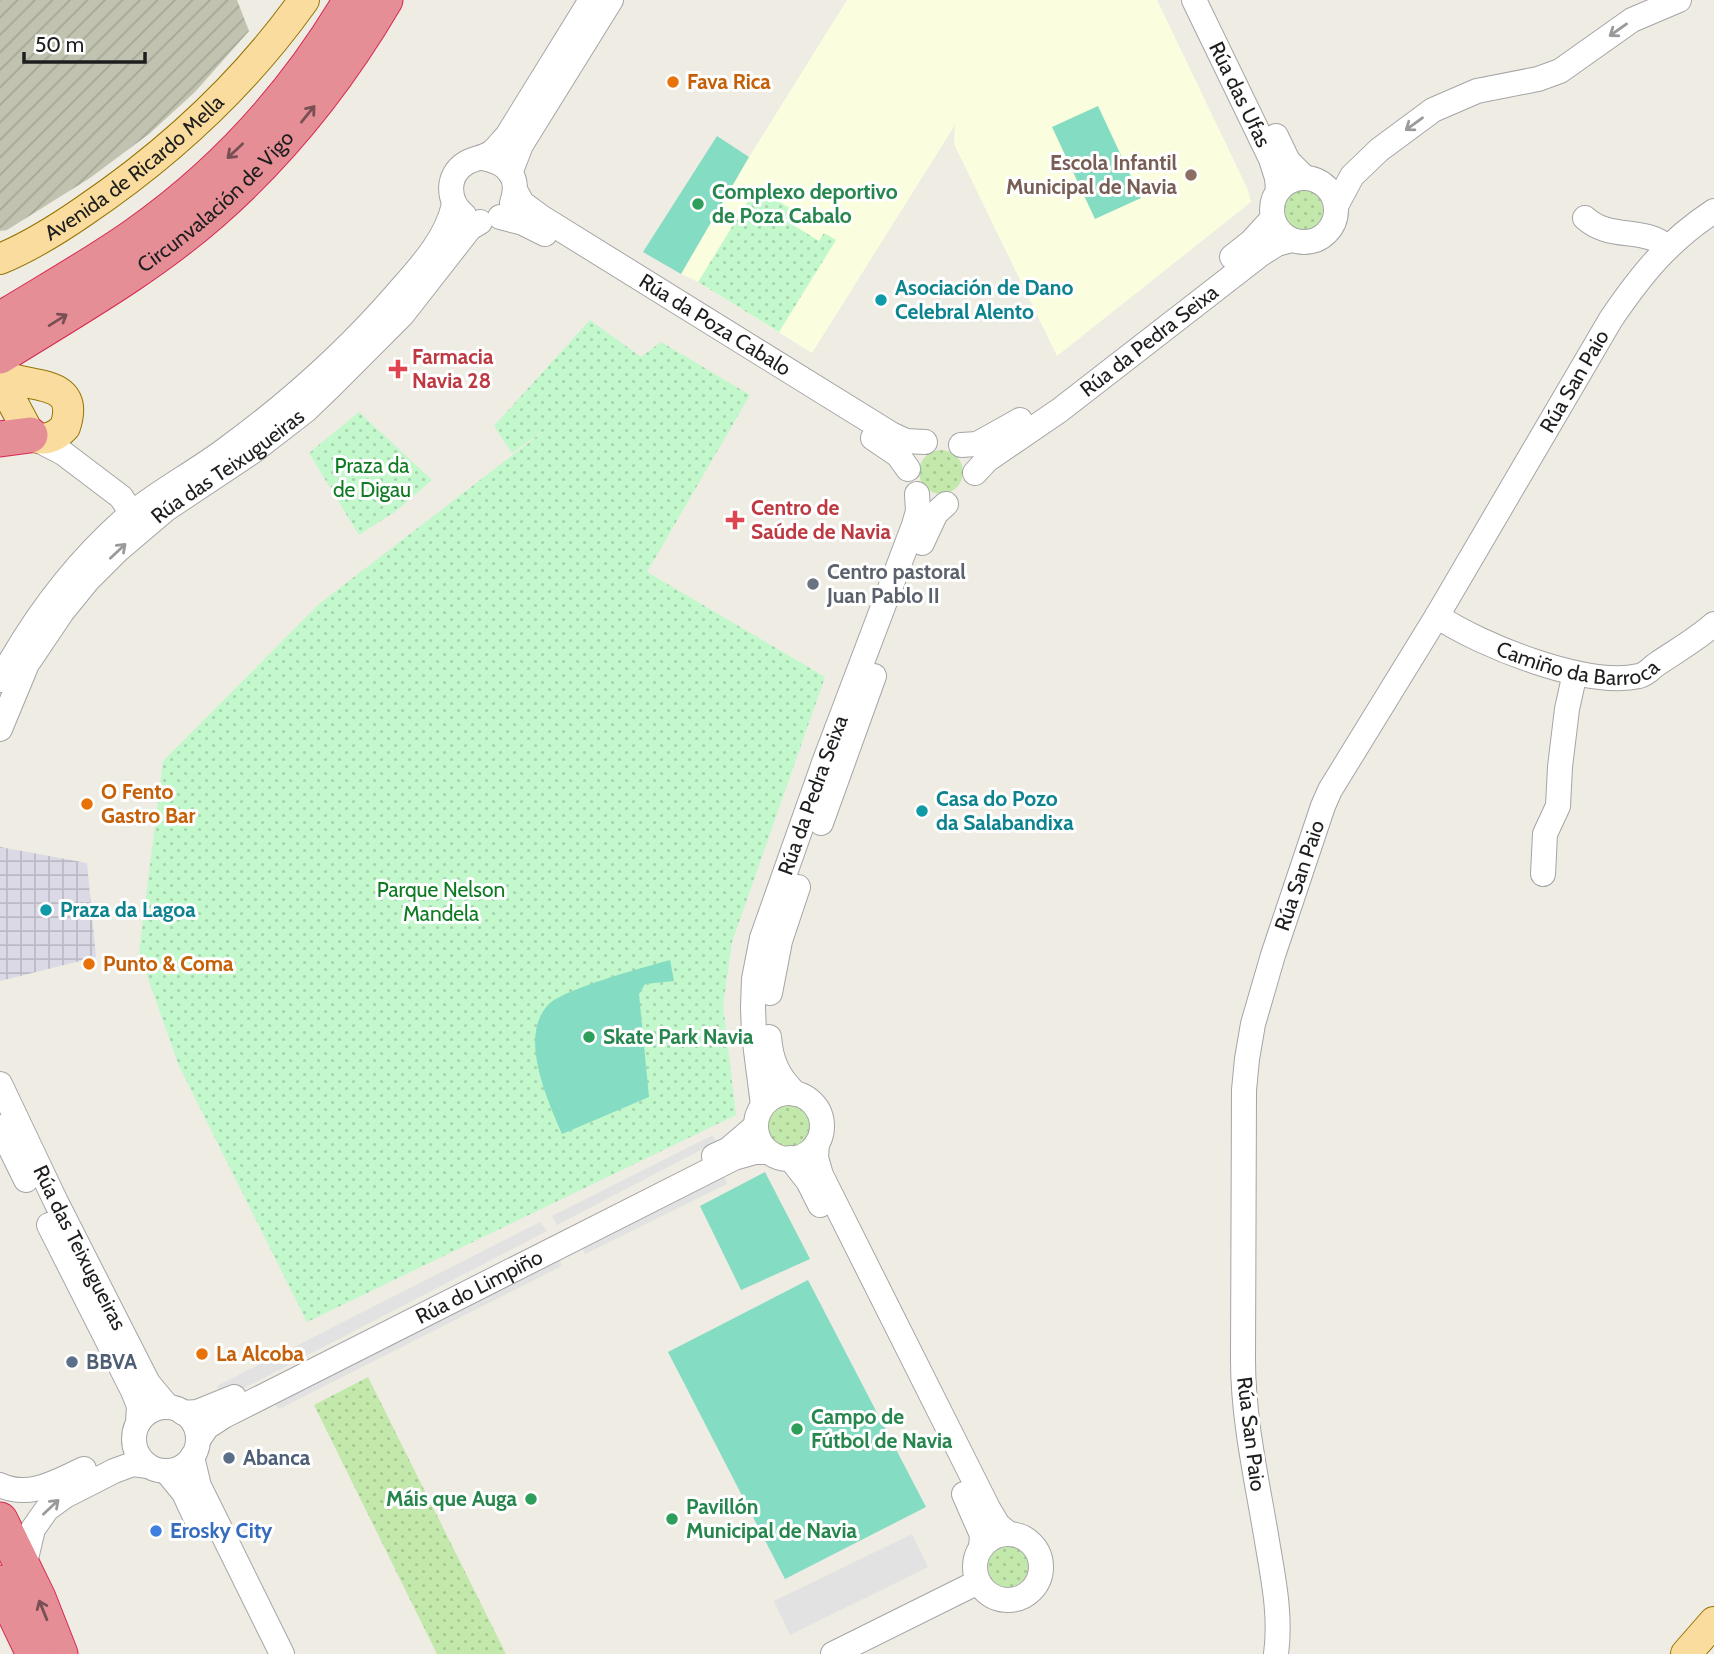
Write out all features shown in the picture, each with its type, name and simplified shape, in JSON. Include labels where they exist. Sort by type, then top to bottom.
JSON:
[{"type":"highway","name":"Circunvalación de Vigo","points":[[0,320],[136,235],[198,186],[258,129],[308,66],[351,0]]},
{"type":"highway","name":"Circunvalación de Vigo","points":[[0,356],[150,260],[202,221],[233,193],[264,164],[324,94],[385,0]]},
{"type":"highway","points":[[0,1520],[34,1654]]},
{"type":"highway","points":[[12,1575],[60,1654]]},
{"type":"highway","points":[[0,1634],[9,1654]]},
{"type":"main road","name":"Avenida de Ricardo Mella","points":[[2,259],[63,225],[104,197],[187,131],[250,66],[304,0]]},
{"type":"main road","points":[[0,376],[51,386],[59,392],[65,399],[68,410],[65,427],[45,439],[22,438],[0,376]]},
{"type":"main road","points":[[1686,1654],[1714,1622]]},
{"type":"main road","points":[[1708,1654],[1714,1647]]},
{"type":"street","name":"Rúa das Teixugueiras","points":[[0,680],[28,631],[58,590],[98,544],[129,516],[255,428],[310,382],[356,339],[406,284],[450,220],[454,204],[451,186],[458,169],[474,159],[483,158],[507,136],[591,0]]},
{"type":"street","name":"Rúa das Teixugueiras","points":[[0,729],[27,664],[62,612],[88,580],[165,510],[252,452],[313,403],[394,323],[470,228],[508,210],[522,145],[611,0]]},
{"type":"street","name":"Rúa das Ufas","points":[[1194,0],[1271,159],[1278,190]]},
{"type":"street","name":"Rúa das Ufas","points":[[1210,0],[1288,161],[1312,180]]},
{"type":"street","name":"Rúa da Pedra Seixa","points":[[975,473],[987,460],[1060,410],[1261,254],[1277,244],[1292,240],[1314,241],[1324,236],[1331,227],[1336,206],[1352,176],[1379,150],[1433,110],[1477,91],[1538,79],[1560,71],[1632,20],[1679,0]]},
{"type":"street","points":[[483,158],[499,162],[513,182]]},
{"type":"street","points":[[1292,240],[1283,235],[1272,219],[1273,199],[1278,190],[1285,183],[1352,176]]},
{"type":"street","points":[[1312,180],[1333,196],[1336,206]]},
{"type":"street","name":"Rúa da Poza Cabalo","points":[[513,182],[522,202],[530,210],[891,434],[906,441],[925,442]]},
{"type":"street","points":[[454,204],[460,213],[470,219],[490,220]]},
{"type":"street","name":"Rúa San Paio","points":[[1276,1654],[1276,1604],[1250,1439],[1243,1375],[1244,1090],[1253,1024],[1273,955],[1329,790],[1437,615],[1611,319],[1648,267],[1667,247],[1714,211]]},
{"type":"street","points":[[1585,218],[1602,229],[1655,238],[1667,247]]},
{"type":"street","name":"Rúa da Pedra Seixa","points":[[961,445],[977,444],[1012,425],[1044,402],[1251,242],[1272,219]]},
{"type":"street","name":"Rúa da Poza Cabalo","points":[[490,220],[534,228],[884,444],[898,455],[908,469]]},
{"type":"street","points":[[65,427],[70,440],[80,452],[115,474],[140,498],[154,497]]},
{"type":"street","points":[[22,438],[63,453],[121,497],[129,516]]},
{"type":"street","points":[[950,439],[961,445],[969,452],[975,473],[966,494],[946,504],[925,501],[912,486],[908,469],[911,458],[925,442],[950,439]]},
{"type":"street","name":"Rúa da Pedra Seixa","points":[[917,494],[918,511],[914,525],[825,760],[762,939],[754,979],[753,1007],[759,1115],[757,1136],[808,1181],[975,1515],[982,1535],[975,1564],[978,1582],[985,1591],[1006,1600],[1023,1597],[1036,1586],[1042,1567],[1037,1551],[1028,1541],[1009,1534],[998,1525],[988,1508],[821,1175],[816,1158],[821,1134],[819,1113],[814,1104],[796,1094],[784,1082],[772,1062],[769,1040],[771,980],[780,941],[926,530],[936,513],[946,504]]},
{"type":"street","name":"Camiño da Barroca","points":[[1437,615],[1452,626],[1506,650],[1575,673],[1628,677],[1642,675],[1695,641],[1714,624]]},
{"type":"street","points":[[1543,874],[1545,834],[1558,806],[1567,709],[1575,673]]},
{"type":"street","name":"Rúa das Teixugueiras","points":[[0,1084],[45,1180],[148,1383],[196,1429],[198,1486],[282,1654]]},
{"type":"street","points":[[759,1115],[773,1097],[784,1093],[796,1094]]},
{"type":"street","name":"Rúa do Limpiño","points":[[176,1410],[197,1412],[219,1404],[729,1149],[759,1115]]},
{"type":"street","name":"Rúa das Teixugueiras","points":[[0,1127],[133,1391],[139,1406],[136,1452],[184,1493],[264,1654]]},
{"type":"street","points":[[780,1156],[801,1156],[817,1143]]},
{"type":"street","name":"Rúa do Limpiño","points":[[195,1448],[207,1427],[224,1416],[734,1158],[755,1152],[780,1156]]},
{"type":"street","points":[[0,1485],[10,1490],[41,1488],[108,1459],[124,1448],[146,1414],[156,1409],[176,1410]]},
{"type":"street","points":[[12,1575],[33,1529],[47,1509],[65,1496],[133,1464],[157,1469],[176,1469],[195,1448]]},
{"type":"street","points":[[981,1548],[998,1536],[1009,1534]]},
{"type":"street","points":[[833,1654],[978,1582]]},
{"type":"shaded area","points":[[0,0],[237,0],[249,31],[195,92],[149,134],[90,178],[7,230],[0,231]]},
{"type":"shaded area","points":[[847,0],[1157,0],[1248,190],[1251,202],[1057,356],[954,144],[955,125],[812,353],[681,274],[749,157]]},
{"type":"shaded area","name":"Praza da Lagoa","points":[[0,847],[87,863],[96,957],[0,981]]},
{"type":"shaded area","points":[[713,1135],[716,1142],[557,1225],[552,1216]]},
{"type":"shaded area","points":[[724,1173],[727,1184],[585,1254],[581,1245]]},
{"type":"shaded area","points":[[540,1222],[547,1231],[221,1400],[217,1386]]},
{"type":"shaded area","points":[[559,1257],[562,1266],[279,1409],[271,1401]]},
{"type":"shaded area","points":[[912,1534],[928,1567],[790,1635],[774,1601]]},
{"type":"green space","points":[[1098,106],[1141,198],[1095,219],[1052,127]]},
{"type":"green space","name":"Complexo deportivo de Poza Cabalo","points":[[717,136],[749,157],[681,274],[643,252]]},
{"type":"green space","points":[[756,188],[793,210],[787,221],[819,241],[824,233],[836,240],[779,332],[698,282]]},
{"type":"green space","points":[[1303,190],[1311,191],[1317,196],[1322,202],[1322,218],[1317,224],[1311,229],[1303,230],[1295,229],[1289,224],[1284,218],[1283,210],[1284,202],[1289,196],[1295,191]]},
{"type":"green space","name":"Parque Nelson Mandela","points":[[590,320],[641,357],[661,342],[750,395],[647,572],[825,677],[732,942],[723,1006],[736,1115],[307,1322],[179,1066],[139,953],[163,761],[319,604],[553,424],[512,453],[494,426]]},
{"type":"green space","name":"Praza da de Digau","points":[[359,412],[432,480],[396,511],[359,535],[309,453]]},
{"type":"green space","points":[[941,450],[950,451],[957,456],[962,463],[962,481],[957,488],[950,493],[941,494],[932,493],[925,488],[920,481],[919,472],[920,463],[925,456],[932,451]]},
{"type":"green space","name":"Skate Park Navia","points":[[670,960],[674,981],[645,984],[639,994],[649,1097],[562,1134],[538,1069],[536,1034],[539,1018],[548,1005],[570,992]]},
{"type":"green space","points":[[789,1104],[805,1110],[811,1126],[805,1142],[789,1148],[773,1142],[767,1126],[773,1110]]},
{"type":"green space","points":[[765,1172],[810,1259],[741,1290],[700,1206]]},
{"type":"green space","name":"Campo de Fútbol de Navia","points":[[808,1280],[926,1507],[785,1579],[668,1352]]},
{"type":"green space","points":[[368,1377],[506,1654],[437,1654],[314,1405]]},
{"type":"green space","points":[[1010,1545],[1019,1546],[1026,1551],[1031,1558],[1031,1576],[1026,1583],[1019,1588],[1010,1589],[1001,1588],[994,1583],[989,1576],[988,1567],[989,1558],[994,1551],[1001,1546]]},
{"type":"place","name":"Fava Rica","points":[[673,82]]},
{"type":"place","name":"Escola Infantil Municipal de Navia","points":[[1191,175]]},
{"type":"place","name":"Complexo deportivo de Poza Cabalo","points":[[698,204]]},
{"type":"place","name":"Asociación de Dano Celebral Alento","points":[[881,300]]},
{"type":"place","name":"Farmacia Navia 28","points":[[398,369]]},
{"type":"place","name":"Centro de Saúde de Navia","points":[[735,520]]},
{"type":"place","name":"Centro pastoral Juan Pablo II","points":[[813,584]]},
{"type":"place","name":"O Fento Gastro Bar","points":[[87,804]]},
{"type":"place","name":"Casa do Pozo da Salabandixa","points":[[922,811]]},
{"type":"place","name":"Praza da Lagoa","points":[[46,910]]},
{"type":"place","name":"Punto & Coma","points":[[89,964]]},
{"type":"place","name":"Skate Park Navia","points":[[589,1037]]},
{"type":"place","name":"La Alcoba","points":[[202,1354]]},
{"type":"place","name":"BBVA","points":[[72,1362]]},
{"type":"place","name":"Campo de Fútbol de Navia","points":[[797,1429]]},
{"type":"place","name":"Abanca","points":[[229,1458]]},
{"type":"place","name":"Máis que Auga","points":[[531,1499]]},
{"type":"place","name":"Pavillón Municipal de Navia","points":[[672,1519]]},
{"type":"place","name":"Erosky City","points":[[156,1531]]}]
